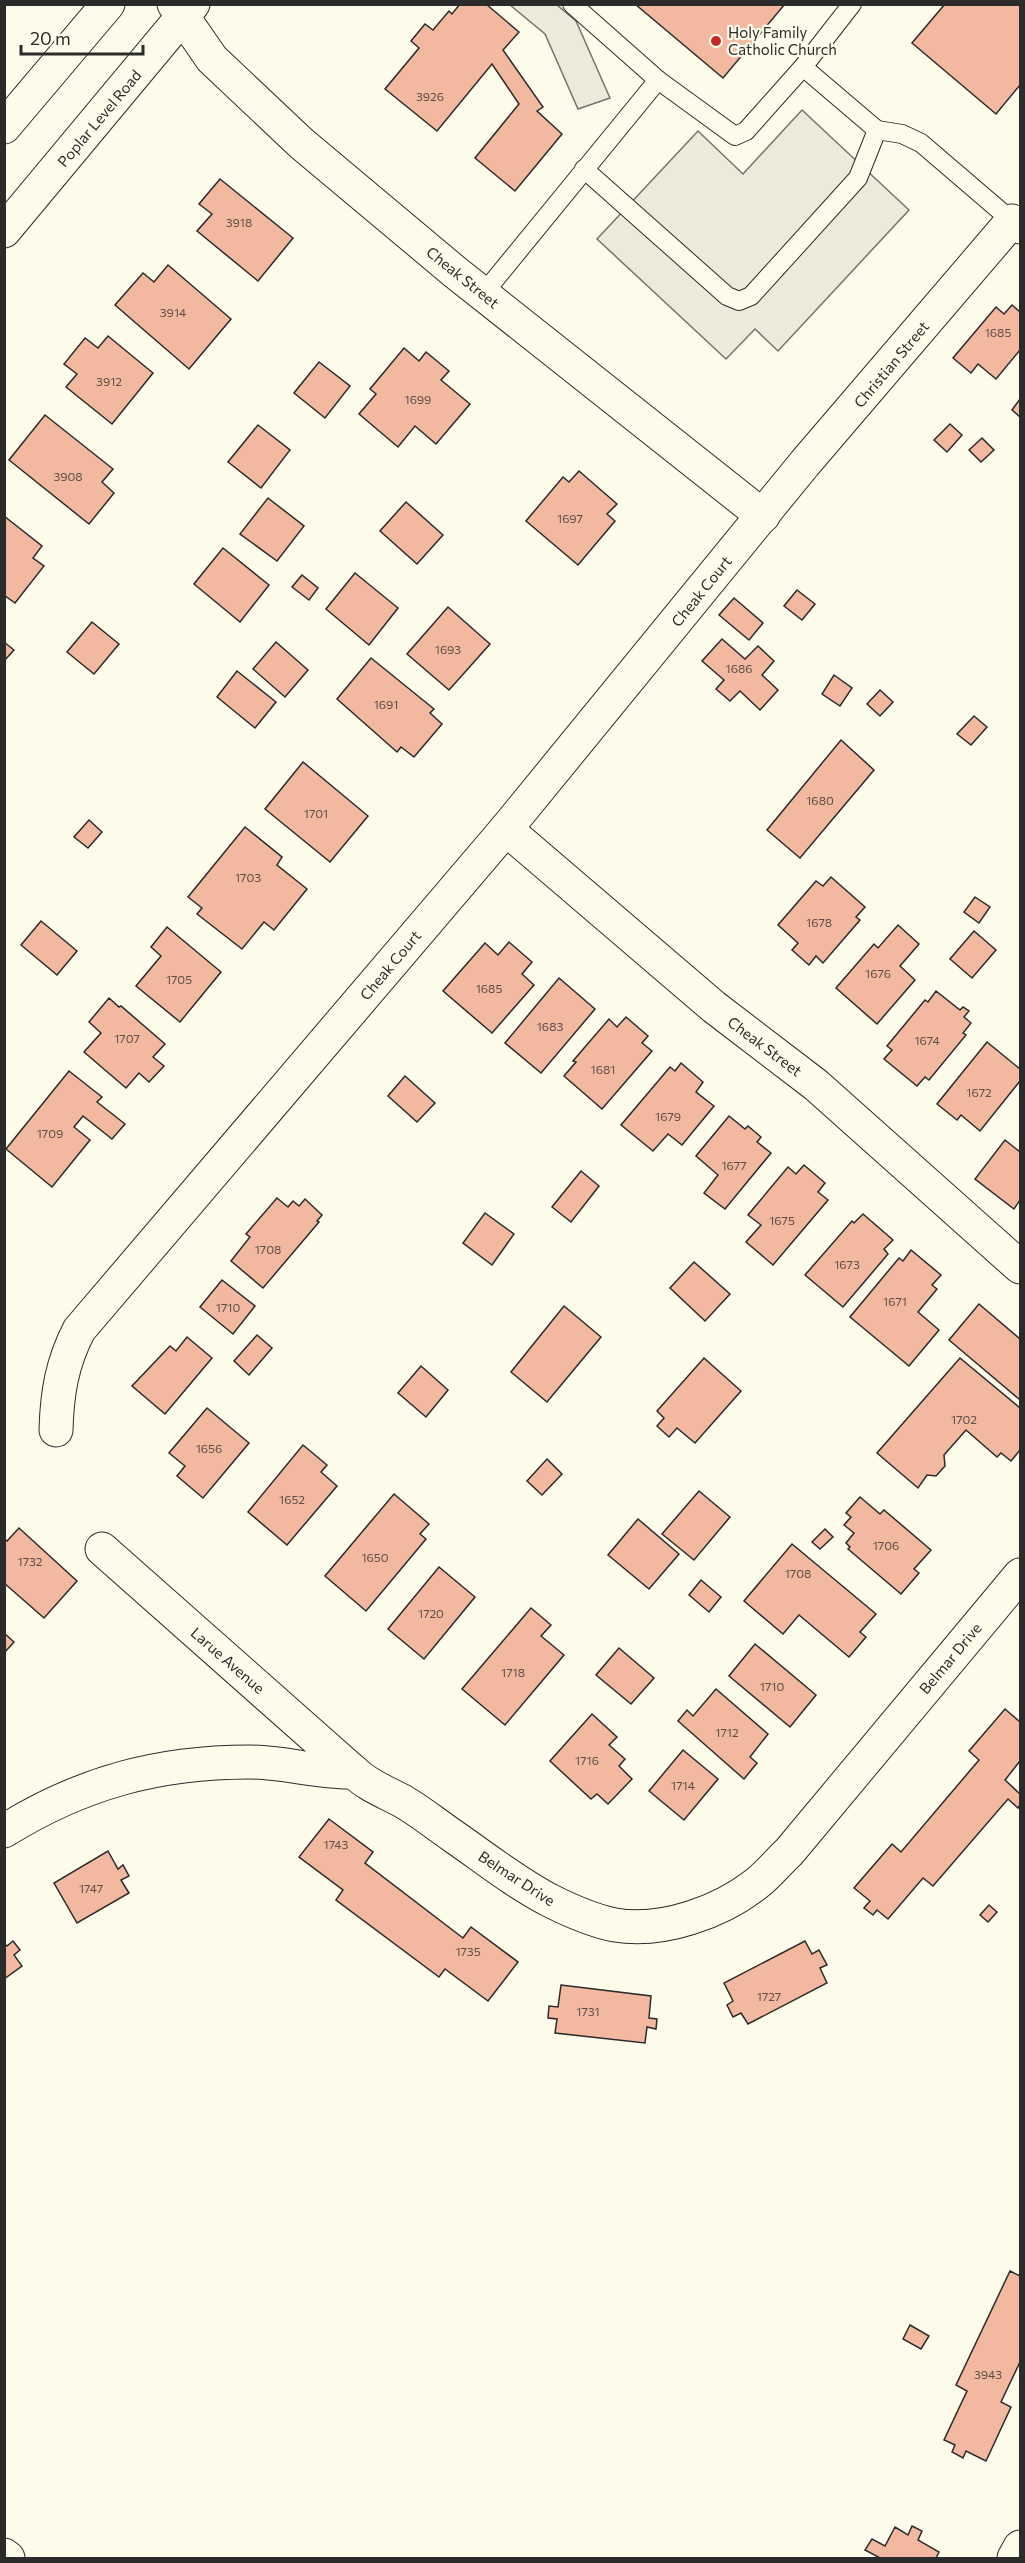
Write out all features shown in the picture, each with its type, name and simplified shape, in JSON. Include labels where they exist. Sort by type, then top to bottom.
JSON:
[{"type":"street","points":[[4,127],[108,4]]},
{"type":"street","name":"Poplar Level Road","points":[[4,231],[183,8]]},
{"type":"street","name":"Cheak Street","points":[[183,8],[212,59],[301,143],[483,294],[763,516]]},
{"type":"street","name":"Christian Street","points":[[763,516],[1016,224]]},
{"type":"street","name":"Cheak Court","points":[[56,1430],[57,1405],[66,1355],[79,1330],[506,829],[763,516]]},
{"type":"street","name":"Cheak Street","points":[[506,829],[714,1007],[816,1085],[1020,1267]]},
{"type":"street","name":"Larue Avenue","points":[[102,1549],[354,1772]]},
{"type":"street","name":"Belmar Drive","points":[[354,1772],[364,1782],[404,1802],[526,1886],[553,1902],[588,1917],[616,1925],[636,1926],[697,1916],[717,1909],[751,1888],[789,1852],[1020,1575]]},
{"type":"street","points":[[4,1831],[64,1798],[126,1775],[205,1764],[249,1762],[289,1764],[328,1773],[354,1772]]},
{"type":"street","points":[[1014,2559],[1020,2547]]},
{"type":"street","points":[[4,2555],[8,2559]]},
{"type":"lane","points":[[572,4],[658,80],[735,136],[746,131],[803,67],[852,4]]},
{"type":"lane","points":[[803,67],[877,130],[902,134],[921,143],[1016,224]]},
{"type":"lane","points":[[483,294],[658,80]]},
{"type":"lane","points":[[584,169],[727,296],[739,301],[751,296],[858,178],[877,130]]},
{"type":"shaded area","points":[[510,5],[557,5],[576,21],[610,98],[578,109],[545,34]]},
{"type":"shaded area","points":[[802,110],[909,210],[778,351],[755,329],[726,359],[597,239],[698,131],[743,174]]},
{"type":"building","points":[[460,4],[486,4],[519,32],[503,50],[543,107],[537,111],[562,134],[515,191],[475,158],[519,104],[492,64],[437,131],[385,89],[419,48],[411,41],[425,24],[433,30],[449,11],[452,14]]},
{"type":"building","name":"Holy Family Catholic Church","points":[[635,4],[785,4],[723,78]]},
{"type":"building","points":[[945,4],[1020,4],[1020,85],[996,114],[912,43]]},
{"type":"building","points":[[220,179],[293,238],[258,281],[197,231],[212,214],[199,204]]},
{"type":"building","points":[[168,265],[231,319],[189,369],[115,305],[143,273],[154,282]]},
{"type":"building","points":[[1012,305],[1020,312],[1020,350],[996,379],[978,364],[971,373],[953,358],[996,307],[1004,314]]},
{"type":"building","points":[[108,336],[153,373],[112,424],[66,387],[77,374],[64,364],[85,338],[98,348]]},
{"type":"building","points":[[404,348],[419,361],[426,352],[449,371],[441,380],[470,404],[436,444],[415,426],[398,447],[359,414],[376,394],[370,389]]},
{"type":"building","points":[[319,362],[350,386],[325,418],[294,393]]},
{"type":"building","points":[[1020,399],[1020,417],[1012,410]]},
{"type":"building","points":[[45,415],[113,469],[102,482],[114,493],[89,524],[9,460]]},
{"type":"building","points":[[950,424],[962,435],[947,452],[934,440]]},
{"type":"building","points":[[258,425],[290,450],[261,488],[228,462]]},
{"type":"building","points":[[982,438],[994,450],[981,462],[969,450]]},
{"type":"building","points":[[579,471],[617,504],[607,514],[615,521],[578,565],[526,521],[563,477],[569,482]]},
{"type":"building","points":[[268,498],[304,526],[277,561],[240,534]]},
{"type":"building","points":[[406,502],[443,535],[417,564],[380,531]]},
{"type":"building","points":[[4,516],[42,546],[33,558],[44,566],[15,603],[4,595]]},
{"type":"building","points":[[223,548],[269,585],[240,622],[194,584]]},
{"type":"building","points":[[355,573],[398,608],[369,645],[326,609]]},
{"type":"building","points":[[302,575],[318,588],[309,600],[292,587]]},
{"type":"building","points":[[797,590],[815,604],[802,620],[784,606]]},
{"type":"building","points":[[734,598],[763,623],[749,640],[719,615]]},
{"type":"building","points":[[448,607],[490,644],[449,690],[407,654]]},
{"type":"building","points":[[92,622],[119,644],[94,674],[67,652]]},
{"type":"building","points":[[722,639],[745,659],[758,646],[774,661],[762,675],[778,690],[760,710],[740,691],[730,701],[716,689],[724,680],[702,661]]},
{"type":"building","points":[[4,642],[14,650],[4,661]]},
{"type":"building","points":[[276,642],[308,670],[285,697],[253,669]]},
{"type":"building","points":[[371,658],[434,709],[430,713],[442,724],[414,757],[401,747],[397,752],[337,699]]},
{"type":"building","points":[[237,671],[276,702],[255,728],[217,697]]},
{"type":"building","points":[[834,675],[852,688],[840,706],[822,694]]},
{"type":"building","points":[[880,690],[893,702],[880,716],[867,704]]},
{"type":"building","points":[[974,716],[987,727],[971,745],[957,734]]},
{"type":"building","points":[[841,740],[874,770],[800,858],[767,830]]},
{"type":"building","points":[[303,762],[368,816],[330,862],[265,809]]},
{"type":"building","points":[[89,820],[102,832],[88,848],[74,837]]},
{"type":"building","points":[[245,827],[282,857],[277,865],[307,889],[274,930],[264,922],[242,949],[197,914],[202,908],[188,897]]},
{"type":"building","points":[[831,877],[865,907],[856,917],[860,920],[823,963],[816,956],[809,965],[792,950],[798,943],[778,925],[816,881],[823,886]]},
{"type":"building","points":[[975,897],[990,907],[979,923],[964,912]]},
{"type":"building","points":[[41,921],[77,951],[57,975],[21,945]]},
{"type":"building","points":[[898,925],[919,944],[900,966],[915,980],[877,1024],[836,988],[874,944],[878,948]]},
{"type":"building","points":[[167,927],[221,972],[180,1022],[136,986],[161,956],[151,947]]},
{"type":"building","points":[[974,931],[996,950],[972,978],[950,959]]},
{"type":"building","points":[[509,942],[532,962],[522,974],[534,985],[492,1033],[443,991],[485,943],[498,955]]},
{"type":"building","points":[[559,978],[595,1009],[541,1073],[505,1043]]},
{"type":"building","points":[[936,991],[960,1010],[963,1007],[969,1011],[964,1017],[971,1023],[963,1033],[966,1035],[929,1080],[925,1077],[917,1086],[884,1059],[892,1050],[887,1046],[925,1000],[928,1002]]},
{"type":"building","points":[[109,998],[165,1044],[153,1057],[164,1066],[149,1082],[139,1073],[126,1088],[84,1052],[101,1033],[89,1022]]},
{"type":"building","points":[[626,1017],[648,1036],[642,1043],[652,1051],[602,1109],[564,1076],[576,1062],[573,1061],[609,1019],[617,1027]]},
{"type":"building","points":[[987,1042],[1020,1069],[1020,1081],[980,1131],[961,1115],[957,1120],[937,1104]]},
{"type":"building","points":[[681,1063],[703,1082],[696,1092],[714,1106],[682,1145],[668,1134],[653,1151],[621,1125],[670,1067],[675,1071]]},
{"type":"building","points":[[69,1071],[102,1097],[97,1102],[125,1124],[112,1139],[83,1116],[74,1127],[90,1140],[52,1187],[6,1149]]},
{"type":"building","points":[[405,1076],[435,1103],[417,1122],[388,1096]]},
{"type":"building","points":[[729,1116],[745,1129],[748,1126],[761,1137],[757,1142],[771,1153],[725,1209],[704,1193],[718,1175],[696,1156]]},
{"type":"building","points":[[1005,1140],[1020,1152],[1020,1200],[1014,1209],[975,1179]]},
{"type":"building","points":[[804,1165],[825,1183],[818,1192],[828,1200],[773,1265],[746,1242],[761,1225],[748,1215],[788,1167],[796,1174]]},
{"type":"building","points":[[581,1171],[599,1186],[571,1222],[552,1207]]},
{"type":"building","points":[[277,1198],[288,1207],[293,1201],[299,1206],[305,1199],[322,1215],[317,1221],[319,1222],[263,1288],[231,1261],[250,1237],[246,1234]]},
{"type":"building","points":[[485,1213],[514,1234],[492,1265],[463,1243]]},
{"type":"building","points":[[863,1214],[893,1240],[884,1249],[888,1254],[843,1307],[805,1275],[852,1221],[854,1223]]},
{"type":"building","points":[[911,1250],[941,1275],[932,1285],[937,1289],[918,1312],[939,1330],[909,1366],[850,1317],[899,1258],[903,1261]]},
{"type":"building","points":[[694,1262],[730,1294],[705,1321],[670,1288]]},
{"type":"building","points":[[222,1280],[255,1306],[233,1334],[200,1307]]},
{"type":"building","points":[[979,1304],[1020,1339],[1020,1400],[949,1340]]},
{"type":"building","points":[[564,1306],[601,1337],[547,1402],[511,1372]]},
{"type":"building","points":[[257,1335],[272,1348],[249,1375],[234,1361]]},
{"type":"building","points":[[187,1337],[212,1358],[165,1414],[132,1386],[170,1346],[176,1351]]},
{"type":"building","points":[[704,1358],[741,1391],[695,1443],[677,1428],[669,1437],[657,1426],[664,1418],[657,1411]]},
{"type":"building","points":[[960,1358],[1020,1408],[1020,1450],[1011,1461],[1001,1453],[997,1457],[966,1430],[944,1455],[945,1466],[936,1476],[927,1475],[918,1488],[877,1453]]},
{"type":"building","points":[[421,1366],[448,1390],[426,1417],[398,1393]]},
{"type":"building","points":[[207,1408],[249,1443],[203,1498],[177,1476],[185,1466],[169,1453]]},
{"type":"building","points":[[303,1445],[327,1465],[321,1472],[337,1486],[287,1545],[248,1512]]},
{"type":"building","points":[[547,1459],[562,1474],[542,1495],[527,1481]]},
{"type":"building","points":[[699,1491],[730,1517],[694,1560],[662,1534]]},
{"type":"building","points":[[394,1494],[429,1524],[420,1534],[426,1539],[366,1611],[325,1576]]},
{"type":"building","points":[[860,1497],[880,1514],[884,1510],[931,1550],[914,1569],[919,1573],[901,1594],[848,1549],[850,1547],[846,1543],[854,1533],[844,1525],[851,1517],[846,1513]]},
{"type":"building","points":[[638,1519],[679,1554],[649,1589],[608,1555]]},
{"type":"building","points":[[19,1528],[77,1581],[44,1618],[4,1583],[4,1539],[7,1541]]},
{"type":"building","points":[[825,1529],[833,1537],[820,1549],[812,1542]]},
{"type":"building","points":[[792,1544],[876,1614],[860,1632],[866,1637],[849,1657],[799,1615],[783,1634],[744,1601]]},
{"type":"building","points":[[439,1567],[475,1597],[424,1659],[388,1629]]},
{"type":"building","points":[[701,1580],[721,1597],[709,1612],[689,1595]]},
{"type":"building","points":[[531,1608],[551,1625],[541,1636],[564,1655],[505,1725],[462,1689]]},
{"type":"building","points":[[4,1633],[14,1642],[4,1653]]},
{"type":"building","points":[[755,1644],[816,1695],[790,1727],[729,1676]]},
{"type":"building","points":[[619,1648],[654,1678],[631,1704],[596,1675]]},
{"type":"building","points":[[716,1689],[768,1734],[750,1757],[757,1763],[744,1779],[678,1721],[687,1710],[693,1716]]},
{"type":"building","points":[[1005,1709],[1020,1722],[1020,1761],[1005,1780],[1020,1794],[1020,1805],[1018,1808],[1008,1799],[933,1886],[923,1878],[888,1919],[877,1910],[873,1915],[864,1908],[870,1901],[854,1888],[892,1844],[901,1852],[979,1760],[969,1751]]},
{"type":"building","points":[[592,1714],[617,1737],[609,1745],[625,1759],[619,1766],[632,1779],[608,1804],[597,1794],[591,1799],[550,1761]]},
{"type":"building","points":[[683,1750],[718,1779],[684,1820],[649,1791]]},
{"type":"building","points":[[329,1819],[373,1852],[365,1863],[463,1938],[471,1927],[518,1962],[488,2001],[445,1969],[439,1977],[336,1900],[343,1890],[299,1857]]},
{"type":"building","points":[[108,1851],[118,1869],[123,1865],[129,1876],[121,1880],[129,1893],[77,1923],[54,1883]]},
{"type":"building","points":[[989,1905],[997,1912],[988,1922],[980,1915]]},
{"type":"building","points":[[13,1941],[20,1950],[14,1955],[22,1966],[4,1979],[4,1943],[7,1946]]},
{"type":"building","points":[[805,1941],[812,1954],[819,1950],[827,1965],[820,1968],[827,1983],[748,2024],[741,2013],[733,2017],[727,2005],[733,2001],[724,1983]]},
{"type":"building","points":[[561,1985],[651,1996],[649,2018],[657,2019],[656,2029],[647,2027],[645,2043],[555,2033],[557,2019],[548,2018],[549,2006],[558,2007]]},
{"type":"building","points":[[1010,2271],[1020,2276],[1020,2362],[1001,2402],[1011,2407],[986,2461],[966,2451],[963,2458],[952,2452],[955,2445],[944,2440],[967,2391],[956,2385]]},
{"type":"building","points":[[910,2325],[929,2336],[921,2349],[903,2339]]},
{"type":"building","points":[[912,2526],[922,2531],[918,2540],[939,2552],[936,2558],[880,2558],[865,2550],[872,2539],[885,2546],[895,2527],[908,2535]]},
{"type":"place","name":"Holy Family Catholic Church","points":[[716,41]]}]
